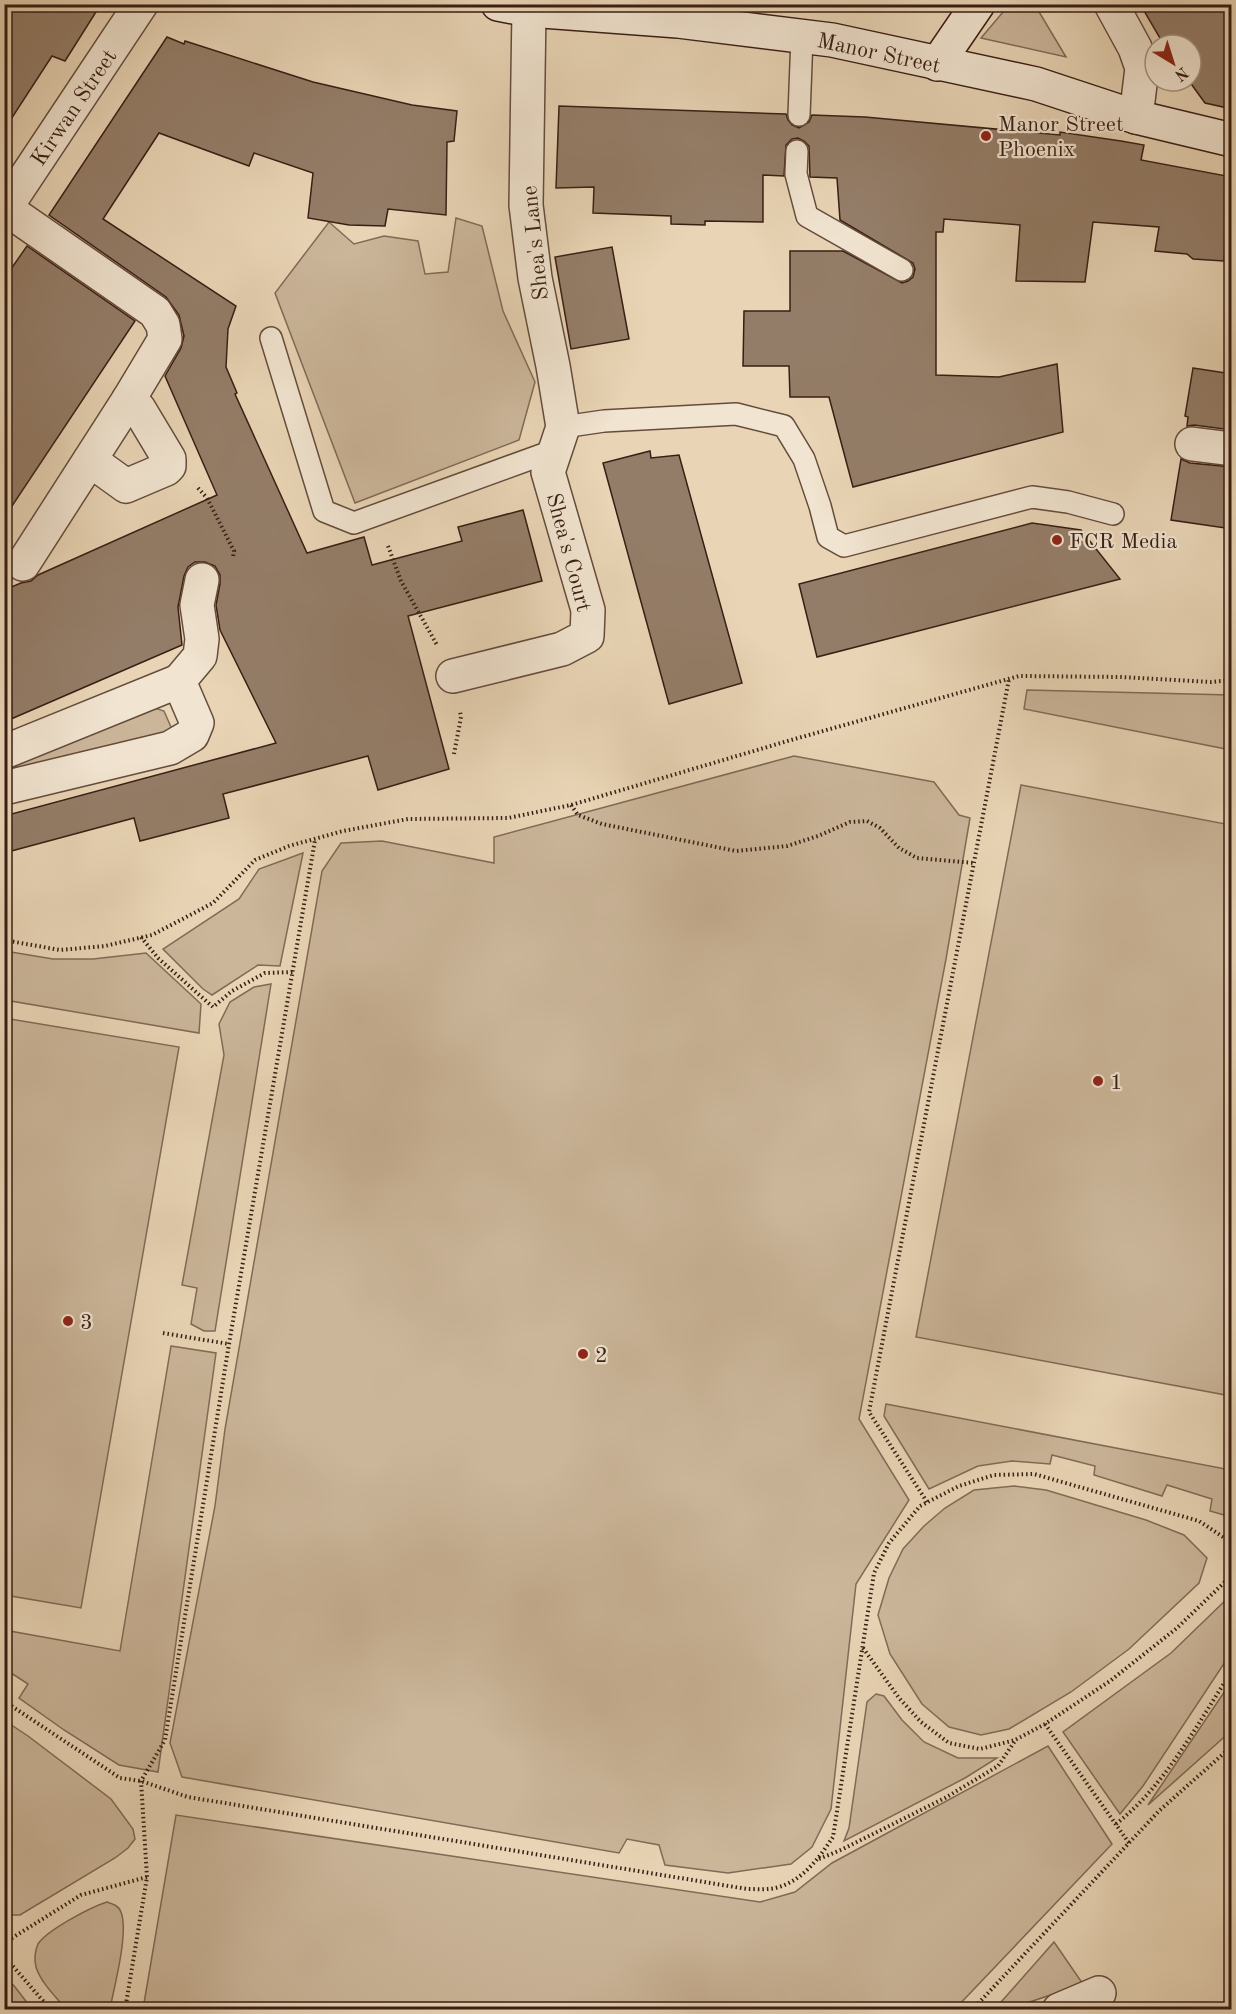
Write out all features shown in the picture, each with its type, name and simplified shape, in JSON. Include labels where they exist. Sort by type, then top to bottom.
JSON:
[{"type":"street","name":"Kirwan Street","points":[[5,209],[141,4]]},
{"type":"street","name":"Manor Street","points":[[498,4],[530,10],[678,21],[832,40],[1036,84],[1136,117],[1232,140]]},
{"type":"street","points":[[938,64],[978,4]]},
{"type":"street","points":[[1111,4],[1135,48],[1142,68],[1136,117]]},
{"type":"street","name":"Shea's Lane","points":[[530,10],[526,205],[555,450]]},
{"type":"street","points":[[5,209],[155,312],[163,325],[165,339],[129,399],[22,564]]},
{"type":"street","points":[[90,460],[126,486],[169,466],[169,459],[139,409],[129,399]]},
{"type":"street","points":[[1191,444],[1232,449]]},
{"type":"street","name":"Shea's Court","points":[[453,676],[562,649],[588,636],[588,610],[555,450]]},
{"type":"street","points":[[4,752],[179,681],[200,656],[202,639],[197,605],[202,580]]},
{"type":"street","points":[[4,788],[170,747],[192,735],[197,723],[179,681]]},
{"type":"street","points":[[1059,2010],[1099,1993]]},
{"type":"lane","points":[[799,115],[802,37]]},
{"type":"lane","points":[[797,151],[796,174],[807,216],[902,270]]},
{"type":"lane","points":[[271,338],[324,511],[354,523],[555,450],[604,420],[736,414],[784,426],[804,459],[828,537],[844,546],[1032,497],[1068,502],[1113,514]]},
{"type":"path","points":[[169,466],[190,478],[207,498],[234,551],[228,565],[219,573],[202,580]]},
{"type":"path","points":[[4,940],[60,950],[105,946],[141,937],[152,934],[213,903],[255,860],[289,846],[343,831],[408,819],[508,818],[571,805],[1019,676],[1211,682],[1232,680]]},
{"type":"path","points":[[927,1502],[868,1412],[1009,679]]},
{"type":"path","points":[[571,805],[578,815],[602,824],[736,851],[787,846],[850,822],[867,821],[880,828],[899,848],[917,858],[974,863]]},
{"type":"path","points":[[125,2010],[147,1877],[141,1781],[165,1740],[229,1344],[315,840]]},
{"type":"path","points":[[141,937],[158,958],[213,1007],[232,991],[265,973],[293,972]]},
{"type":"path","points":[[163,1333],[229,1344]]},
{"type":"path","points":[[4,1701],[120,1778],[141,1781],[188,1797],[747,1889],[774,1888],[797,1879],[819,1859],[833,1837],[874,1573],[889,1543],[920,1506],[959,1486],[994,1475],[1034,1474],[1199,1521],[1232,1542]]},
{"type":"path","points":[[862,1648],[899,1698],[921,1722],[950,1743],[980,1749],[1015,1740],[1046,1724],[1110,1682],[1177,1628],[1232,1575]]},
{"type":"path","points":[[1116,1824],[1142,1800],[1168,1768],[1232,1671]]},
{"type":"path","points":[[1046,1724],[1129,1843]]},
{"type":"path","points":[[819,1859],[945,1798],[998,1766],[1015,1740]]},
{"type":"path","points":[[972,2010],[1160,1811],[1232,1746]]},
{"type":"path","points":[[4,1943],[81,1895],[147,1877]]},
{"type":"path","points":[[4,1956],[51,2010]]},
{"type":"shaded area","points":[[1009,5],[1035,5],[1066,57],[981,38]]},
{"type":"shaded area","points":[[456,218],[482,226],[503,311],[535,382],[519,440],[355,503],[275,293],[329,222],[354,244],[384,236],[418,241],[425,274],[448,272]]},
{"type":"shaded area","points":[[1027,690],[1231,695],[1231,750],[1024,709]]},
{"type":"shaded area","points":[[143,704],[164,711],[174,734],[5,778],[4,762]]},
{"type":"shaded area","name":"2","points":[[794,756],[934,782],[959,815],[970,818],[946,959],[859,1419],[909,1500],[856,1584],[831,1809],[812,1847],[791,1864],[728,1873],[665,1865],[659,1845],[627,1839],[619,1853],[182,1777],[170,1743],[215,1506],[225,1429],[322,871],[341,843],[382,841],[494,863],[494,837]]},
{"type":"shaded area","name":"1","points":[[1021,785],[1231,825],[1231,1396],[916,1337]]},
{"type":"shaded area","points":[[303,853],[280,966],[258,965],[212,995],[163,949],[239,899],[259,869]]},
{"type":"shaded area","points":[[5,951],[53,959],[93,959],[146,953],[201,1004],[199,1033],[5,1000]]},
{"type":"shaded area","points":[[271,984],[215,1331],[204,1331],[191,1324],[197,1288],[182,1285],[224,1055],[219,1024],[230,1002],[254,987]]},
{"type":"shaded area","name":"3","points":[[4,1018],[179,1047],[81,1608],[5,1595]]},
{"type":"shaded area","points":[[171,1346],[216,1353],[158,1772],[119,1765],[19,1698],[28,1684],[5,1669],[4,1630],[120,1651]]},
{"type":"shaded area","points":[[886,1404],[1231,1470],[1231,1517],[1210,1511],[1212,1499],[1167,1485],[1162,1496],[1094,1475],[1095,1466],[1052,1455],[1050,1464],[1012,1461],[978,1466],[929,1489],[884,1416]]},
{"type":"shaded area","points":[[1014,1486],[1046,1490],[1146,1520],[1184,1535],[1207,1558],[1199,1583],[1129,1649],[1071,1692],[1009,1729],[981,1735],[949,1727],[922,1704],[890,1654],[878,1615],[889,1578],[903,1549],[924,1526],[945,1508],[974,1490]]},
{"type":"shaded area","points":[[1231,1595],[1231,1653],[1143,1786],[1120,1814],[1063,1732],[1171,1653]]},
{"type":"shaded area","points":[[1231,1682],[1231,1731],[1148,1805]]},
{"type":"shaded area","points":[[876,1694],[884,1696],[902,1720],[924,1742],[958,1758],[997,1758],[965,1778],[844,1841],[849,1828],[867,1702]]},
{"type":"shaded area","points":[[7,1722],[111,1799],[133,1829],[135,1839],[115,1858],[20,1915],[5,1915],[4,1723]]},
{"type":"shaded area","points":[[1048,1746],[1112,1844],[955,2009],[143,2009],[176,1815],[760,1902],[795,1892],[832,1863]]},
{"type":"shaded area","points":[[107,1902],[119,1908],[123,1921],[122,1946],[110,2009],[66,2009],[38,1973],[35,1961],[37,1946],[50,1932]]},
{"type":"shaded area","points":[[1054,1942],[1083,1984],[1009,2009],[994,2010]]},
{"type":"shaded area","points":[[5,1976],[15,1987],[32,2009],[5,2009]]},
{"type":"building","points":[[4,4],[101,4],[65,61],[52,56],[4,130]]},
{"type":"building","points":[[1140,4],[1232,4],[1232,109],[1205,103],[1198,93],[1203,93],[1203,33],[1157,33]]},
{"type":"building","points":[[167,37],[313,82],[412,105],[457,111],[454,141],[447,142],[446,215],[388,209],[385,226],[349,225],[308,218],[313,173],[254,153],[249,166],[159,133],[103,219],[236,306],[228,329],[226,367],[237,393],[235,394],[307,553],[364,537],[372,565],[462,541],[458,527],[523,510],[542,581],[408,616],[449,769],[378,790],[368,756],[223,794],[229,818],[140,841],[134,818],[4,853],[4,816],[276,743],[220,630],[216,605],[220,575],[215,566],[205,562],[195,562],[188,567],[184,576],[178,607],[182,645],[4,722],[4,590],[31,581],[38,575],[217,495],[165,376],[181,348],[184,336],[179,315],[166,297],[49,215]]},
{"type":"building","points":[[559,106],[786,114],[792,125],[799,128],[809,122],[812,115],[865,117],[1060,135],[1060,132],[1144,145],[1141,160],[1232,177],[1232,226],[1227,225],[1224,261],[1193,259],[1187,254],[1155,251],[1159,227],[1093,222],[1085,282],[1016,281],[1020,225],[944,219],[943,232],[936,232],[936,375],[999,377],[1057,364],[1063,432],[853,487],[829,397],[790,397],[789,366],[743,366],[744,311],[790,311],[790,251],[843,251],[902,283],[913,277],[915,269],[913,263],[840,220],[837,178],[810,177],[809,146],[798,138],[792,139],[786,145],[784,176],[763,175],[763,222],[705,221],[705,225],[671,224],[671,216],[593,213],[594,187],[556,188]]},
{"type":"building","points":[[27,246],[135,321],[4,518],[4,279]]},
{"type":"building","points":[[612,247],[629,339],[571,349],[555,257]]},
{"type":"building","points":[[1193,368],[1232,374],[1232,430],[1187,426],[1188,417],[1185,416]]},
{"type":"building","points":[[650,451],[651,458],[679,455],[742,683],[669,704],[603,463]]},
{"type":"building","points":[[1181,459],[1190,463],[1232,467],[1232,529],[1171,520]]},
{"type":"building","points":[[1032,523],[1081,530],[1120,579],[817,657],[799,584]]},
{"type":"place","name":"Manor Street Phoenix","points":[[986,136]]},
{"type":"place","name":"FCR Media","points":[[1057,540]]},
{"type":"place","name":"1","points":[[1098,1081]]},
{"type":"place","name":"3","points":[[68,1321]]},
{"type":"place","name":"2","points":[[583,1354]]}]
